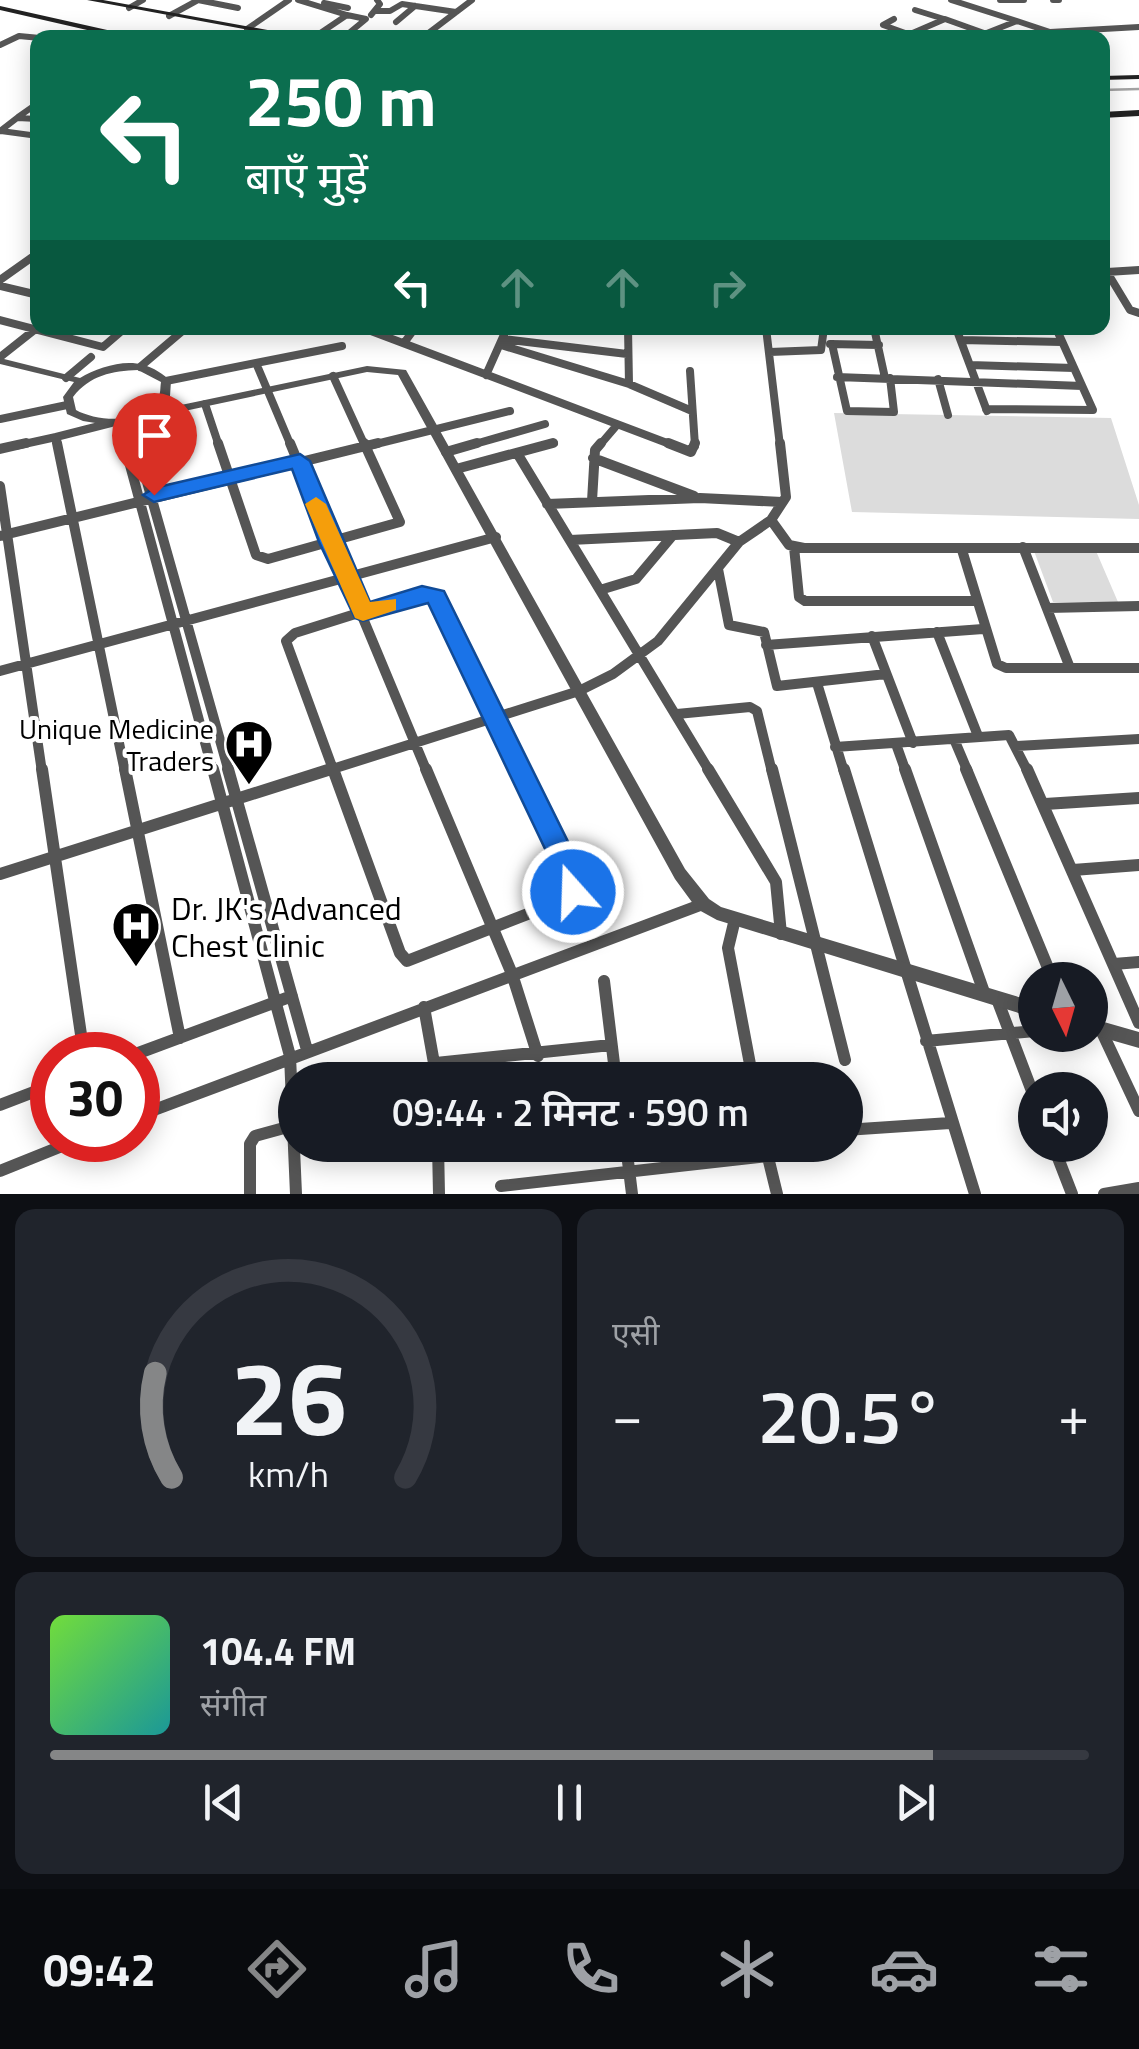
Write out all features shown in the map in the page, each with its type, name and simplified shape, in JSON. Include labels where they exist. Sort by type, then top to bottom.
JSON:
[{"type":"main road","points":[[91,0],[260,30]]},
{"type":"main road","points":[[1,9],[81,30]]},
{"type":"main road","points":[[1,9],[97,30]]},
{"type":"main road","points":[[1110,78],[1139,77]]},
{"type":"main road","points":[[1110,112],[1139,111]]},
{"type":"street","points":[[129,8],[143,0]]},
{"type":"street","points":[[170,16],[198,0],[238,8]]},
{"type":"street","points":[[247,28],[289,0]]},
{"type":"street","points":[[299,0],[329,11],[347,8]]},
{"type":"street","points":[[353,30],[375,11],[380,2],[376,0]]},
{"type":"street","points":[[432,30],[472,0]]},
{"type":"street","points":[[952,0],[1039,30]]},
{"type":"street","points":[[1000,0],[1024,0]]},
{"type":"street","points":[[309,4],[347,8],[366,19]]},
{"type":"street","points":[[329,11],[338,6]]},
{"type":"street","points":[[375,11],[415,6],[456,12]]},
{"type":"street","points":[[396,22],[415,6]]},
{"type":"street","points":[[321,30],[347,8]]},
{"type":"street","points":[[915,10],[976,30]]},
{"type":"street","points":[[956,23],[986,12]]},
{"type":"street","points":[[893,30],[883,25],[894,19]]},
{"type":"street","points":[[919,30],[945,19]]},
{"type":"street","points":[[994,30],[1017,22]]},
{"type":"street","points":[[1110,30],[1139,28]]},
{"type":"street","points":[[0,44],[20,36],[30,37]]},
{"type":"street","points":[[0,131],[30,109]]},
{"type":"street","points":[[17,118],[30,119]]},
{"type":"street","points":[[0,131],[30,135]]},
{"type":"street","points":[[0,283],[30,259]]},
{"type":"street","points":[[1110,272],[1139,270]]},
{"type":"street","points":[[1110,277],[1130,310],[1139,313]]},
{"type":"street","points":[[0,283],[30,292]]},
{"type":"street","points":[[0,320],[30,326]]},
{"type":"street","points":[[0,359],[30,334]]},
{"type":"street","points":[[61,335],[103,347],[117,335]]},
{"type":"street","points":[[140,367],[178,335]]},
{"type":"street","points":[[382,335],[691,452],[695,448],[690,371]]},
{"type":"street","points":[[404,343],[410,335]]},
{"type":"street","points":[[486,375],[505,335]]},
{"type":"street","points":[[628,335],[629,384]]},
{"type":"street","points":[[0,874],[578,691],[640,656],[674,624],[739,542],[771,520],[788,487],[767,335]]},
{"type":"street","points":[[826,335],[847,411],[890,414],[895,408],[876,335]]},
{"type":"street","points":[[959,335],[987,412],[1095,414],[1059,335]]},
{"type":"street","points":[[961,340],[1062,342]]},
{"type":"street","points":[[502,342],[628,354]]},
{"type":"street","points":[[502,342],[629,384],[692,411]]},
{"type":"street","points":[[770,352],[816,352],[828,344],[879,345]]},
{"type":"street","points":[[68,405],[72,389],[108,370],[140,367],[166,381],[342,346]]},
{"type":"street","points":[[66,378],[91,357]]},
{"type":"street","points":[[0,359],[81,382]]},
{"type":"street","points":[[256,363],[512,974],[538,1056]]},
{"type":"street","points":[[970,365],[1074,368]]},
{"type":"street","points":[[0,450],[366,368],[398,370],[496,536],[680,874],[703,904],[735,919],[815,945],[1018,1005]]},
{"type":"street","points":[[204,404],[259,558],[400,522],[333,376]]},
{"type":"street","points":[[837,378],[1082,386]]},
{"type":"street","points":[[938,380],[948,416]]},
{"type":"street","points":[[68,405],[78,418],[125,421],[163,400],[166,381]]},
{"type":"street","points":[[0,419],[68,405]]},
{"type":"street","points":[[4,535],[147,496],[510,411]]},
{"type":"street","points":[[125,421],[181,621],[290,1062]]},
{"type":"street","points":[[446,452],[545,424]]},
{"type":"street","points":[[592,501],[593,458],[617,425]]},
{"type":"street","points":[[56,437],[180,1038]]},
{"type":"street","points":[[456,469],[554,444]]},
{"type":"street","points":[[517,453],[776,882],[781,934]]},
{"type":"street","points":[[593,458],[700,498]]},
{"type":"street","points":[[0,486],[4,535],[81,1032]]},
{"type":"street","points":[[547,504],[700,498],[782,502]]},
{"type":"street","points":[[771,520],[794,547],[799,597],[806,602],[975,601]]},
{"type":"street","points":[[570,540],[726,534],[739,542]]},
{"type":"street","points":[[600,590],[636,579],[673,535]]},
{"type":"street","points":[[0,671],[496,536]]},
{"type":"street","points":[[794,547],[1139,548]]},
{"type":"street","points":[[1023,547],[1070,668]]},
{"type":"street","points":[[962,550],[983,628],[1001,667],[1139,668]]},
{"type":"street","points":[[718,569],[730,625],[740,630],[760,628],[777,686],[886,674]]},
{"type":"street","points":[[433,593],[494,718],[574,883],[568,897],[412,961],[403,959],[286,637],[433,593]]},
{"type":"street","points":[[1047,608],[1139,606]]},
{"type":"street","points":[[181,621],[238,798],[307,1050]]},
{"type":"street","points":[[766,645],[983,628]]},
{"type":"street","points":[[936,632],[978,736]]},
{"type":"street","points":[[872,636],[913,743]]},
{"type":"street","points":[[817,683],[975,1194]]},
{"type":"street","points":[[677,714],[750,707],[757,712],[844,1060]]},
{"type":"street","points":[[835,748],[1004,733],[1018,746],[1139,1023]]},
{"type":"street","points":[[954,739],[1046,962]]},
{"type":"street","points":[[1018,746],[1139,739]]},
{"type":"street","points":[[896,744],[991,998],[1024,1072]]},
{"type":"street","points":[[1045,804],[1139,798]]},
{"type":"street","points":[[1073,870],[1139,864]]},
{"type":"street","points":[[160,1107],[703,904]]},
{"type":"street","points":[[735,919],[728,948],[750,1062]]},
{"type":"street","points":[[1114,964],[1139,962]]},
{"type":"street","points":[[604,982],[614,1062]]},
{"type":"street","points":[[160,1045],[292,996]]},
{"type":"street","points":[[424,1007],[436,1062]]},
{"type":"street","points":[[1108,1031],[1139,1040]]},
{"type":"street","points":[[926,1041],[1018,1034]]},
{"type":"street","points":[[451,1062],[612,1046]]},
{"type":"street","points":[[1108,1052],[1139,1112]]},
{"type":"street","points":[[0,1104],[30,1093]]},
{"type":"street","points":[[863,1129],[950,1123]]},
{"type":"street","points":[[250,1194],[250,1144],[255,1136],[278,1130]]},
{"type":"street","points":[[0,1170],[30,1158]]},
{"type":"street","points":[[295,1162],[296,1194]]},
{"type":"street","points":[[438,1162],[439,1194]]},
{"type":"street","points":[[629,1162],[632,1194]]},
{"type":"street","points":[[501,1186],[685,1162]]},
{"type":"street","points":[[770,1162],[777,1194]]},
{"type":"street","points":[[1060,1162],[1072,1194]]},
{"type":"street","points":[[1104,1194],[1139,1188]]},
{"type":"shaded area","points":[[834,413],[1111,418],[1139,505],[1139,519],[852,512]]},
{"type":"shaded area","points":[[1034,551],[1096,551],[1118,602],[1053,602]]},
{"type":"waterway","points":[[1110,90],[1139,89]]},
{"type":"slow traffic","points":[[316,504],[363,612],[387,605]]},
{"type":"place","name":"Unique Medicine Traders","points":[[249,786]]},
{"type":"place","name":"Dr. JK's Advanced Chest Clinic","points":[[136,968]]},
{"type":"route","points":[[154,495],[300,461],[330,542],[363,612],[429,592],[436,596],[570,874],[573,892]]}]
